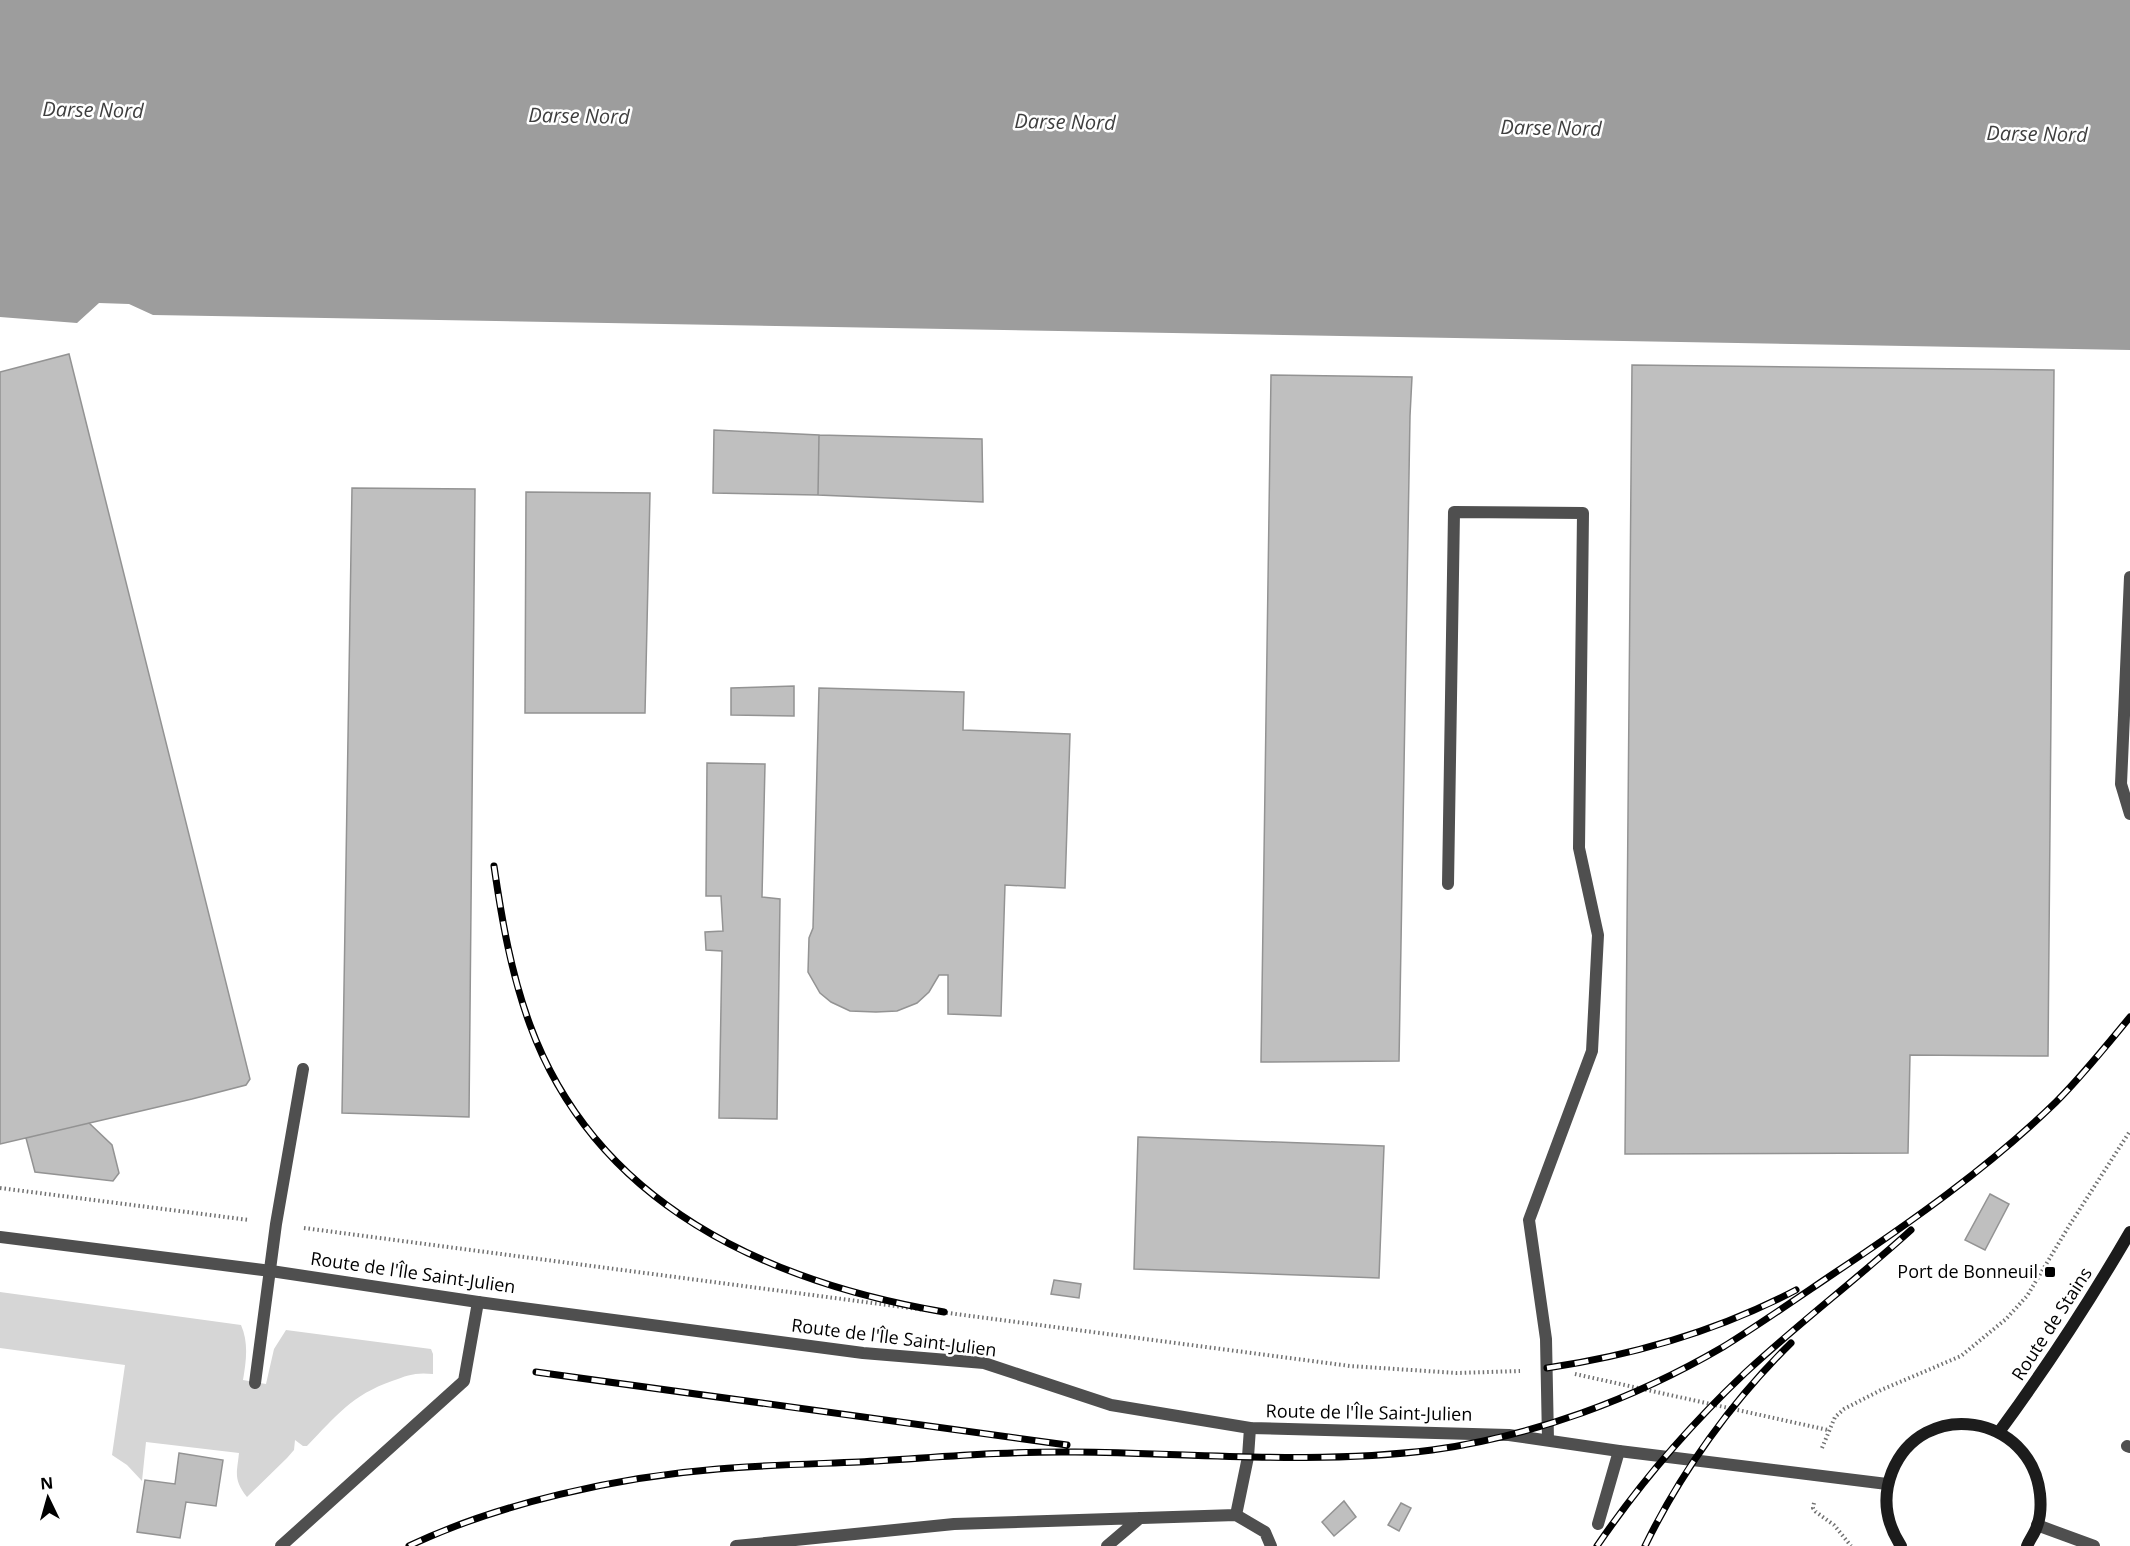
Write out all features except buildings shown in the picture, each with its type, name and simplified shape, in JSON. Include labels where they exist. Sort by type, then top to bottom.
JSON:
[{"type":"main road","name":"Route de Stains","points":[[1999,1432],[2042,1373],[2130,1232]]},
{"type":"main road","points":[[1900,1546],[1892,1531],[1886,1508],[1887,1484],[1896,1462],[1911,1444],[1930,1431],[1953,1424],[1977,1424],[1999,1432],[2017,1445],[2031,1462],[2039,1482],[2041,1504],[2037,1525],[2027,1546]]},
{"type":"street","points":[[1448,884],[1454,512],[1583,513],[1579,848],[1598,934],[1592,1051],[1529,1220],[1546,1339],[1548,1440]]},
{"type":"street","points":[[2130,577],[2121,784],[2130,814]]},
{"type":"street","points":[[255,1383],[276,1224],[303,1069]]},
{"type":"street","name":"Route de l'Île Saint-Julien","points":[[0,1237],[271,1271],[478,1302],[863,1353],[984,1363],[1110,1405],[1250,1428],[1509,1435],[1887,1484]]},
{"type":"street","points":[[281,1546],[464,1381],[478,1302]]},
{"type":"street","points":[[1236,1515],[1248,1457],[1250,1428]]},
{"type":"street","points":[[1598,1524],[1619,1451]]},
{"type":"street","points":[[736,1546],[954,1524],[1236,1515],[1265,1532],[1271,1546]]},
{"type":"street","points":[[1107,1546],[1140,1518]]},
{"type":"street","points":[[2037,1525],[2094,1546]]},
{"type":"path","points":[[1851,1546],[1834,1525],[1813,1508],[1823,1443],[1834,1417],[1844,1409],[1881,1390],[1961,1356],[2006,1319],[2027,1296],[2068,1226],[2130,1131]]},
{"type":"path","points":[[0,1188],[1350,1366],[1457,1373],[1491,1373],[1547,1368],[1828,1430]]},
{"type":"shaded area","points":[[0,1292],[241,1325],[246,1346],[243,1380],[266,1384],[274,1349],[286,1330],[431,1349],[433,1374],[403,1377],[355,1400],[307,1446],[295,1440],[294,1450],[247,1497],[238,1480],[239,1453],[146,1442],[142,1481],[127,1465],[112,1455],[125,1365],[0,1348]]},
{"type":"water","name":"Darse Nord","points":[[0,0],[2130,0],[2130,350],[153,315],[129,304],[99,303],[77,323],[0,317]]},
{"type":"railway","points":[[494,866],[508,947],[517,986],[530,1025],[560,1088],[598,1142],[644,1187],[696,1225],[753,1255],[814,1280],[878,1298],[944,1312]]},
{"type":"railway","points":[[409,1546],[481,1517],[560,1494],[640,1478],[680,1473],[753,1466],[1021,1453],[1343,1457],[1432,1450],[1470,1444],[1545,1425],[1619,1399],[1689,1366],[1751,1329],[1891,1234],[1976,1172],[2030,1126],[2075,1082],[2130,1017]]},
{"type":"railway","points":[[1597,1546],[1648,1478],[1724,1393],[1911,1230]]},
{"type":"railway","points":[[1547,1368],[1612,1356],[1675,1340],[1736,1318],[1796,1290]]},
{"type":"railway","points":[[1645,1546],[1659,1518],[1709,1438],[1748,1389],[1791,1343]]},
{"type":"railway","points":[[536,1372],[1067,1445]]},
{"type":"place","name":"Port de Bonneuil","points":[[2050,1272]]}]
